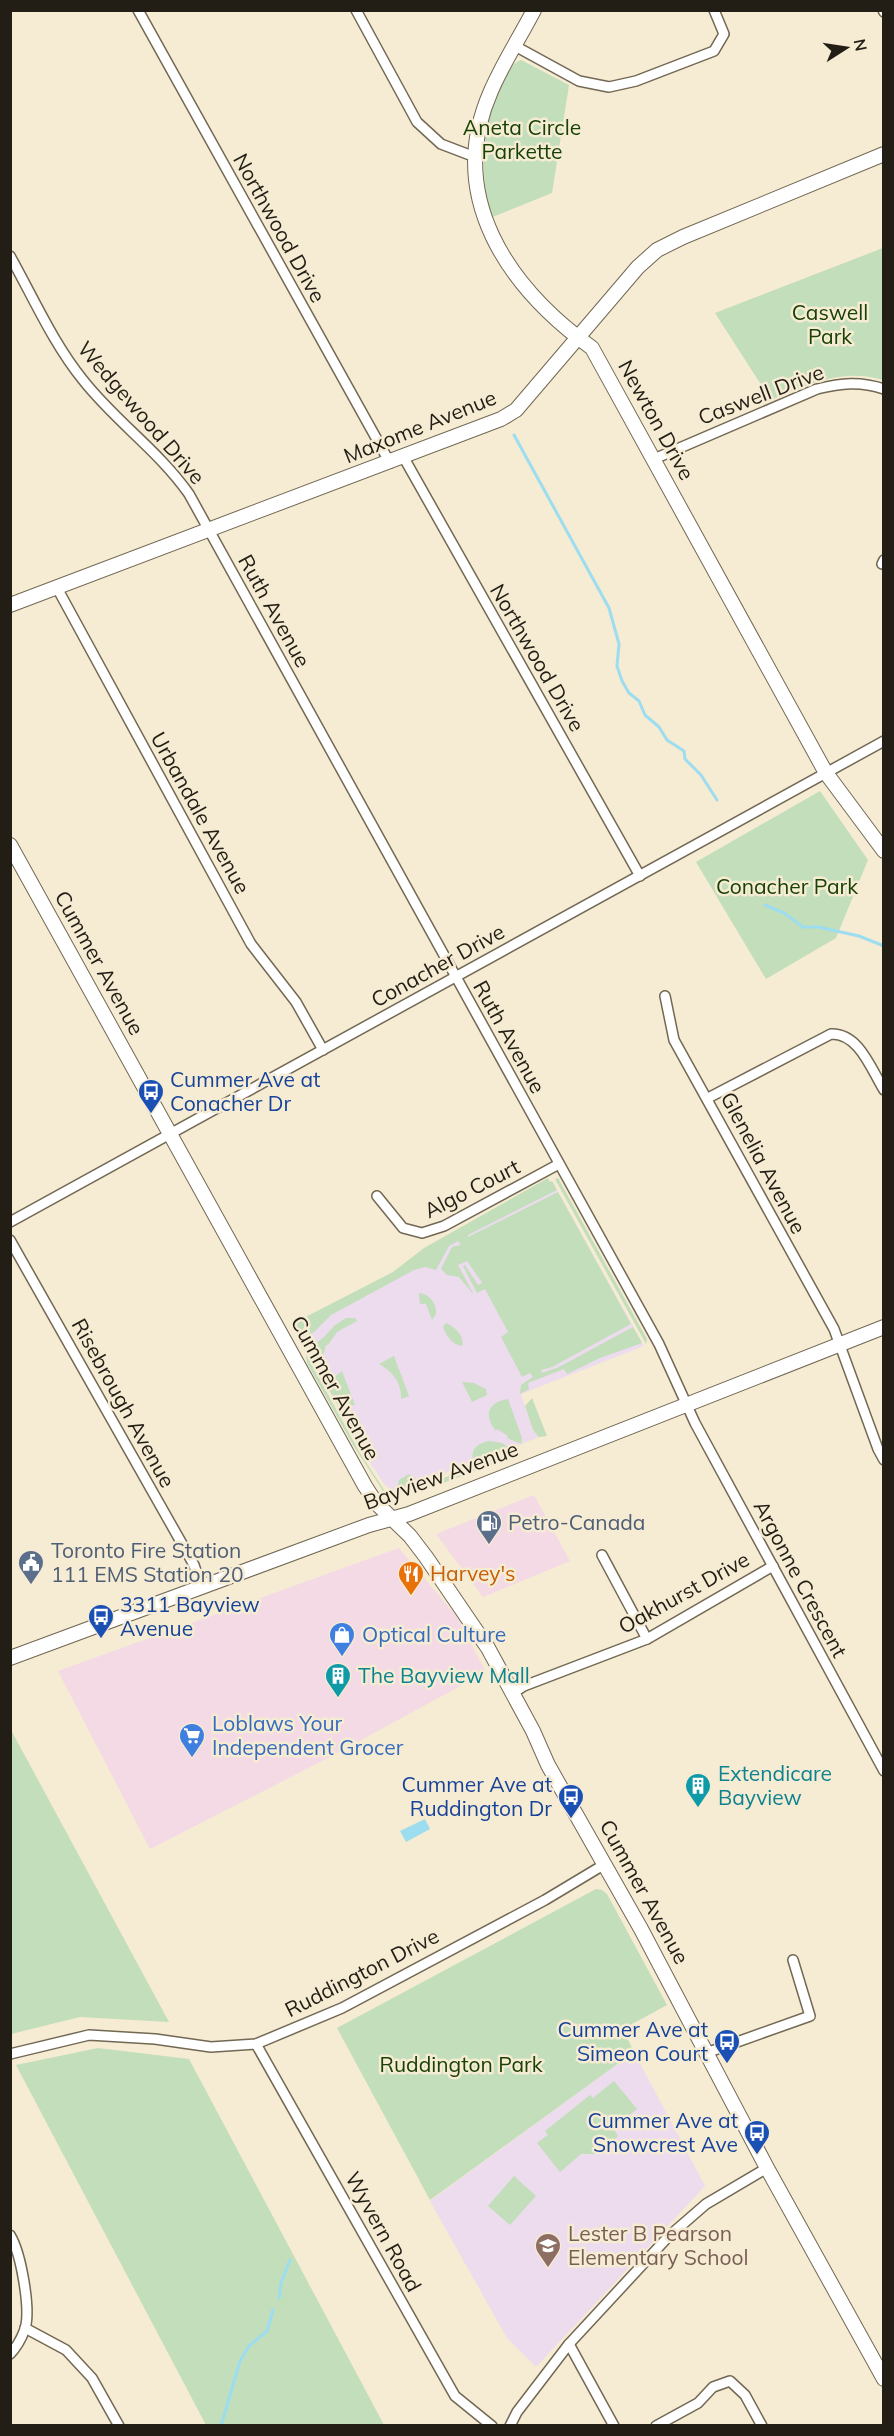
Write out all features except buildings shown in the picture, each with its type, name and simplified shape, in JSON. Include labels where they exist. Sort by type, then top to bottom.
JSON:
[{"type":"street","name":"Northwood Drive","points":[[138,10],[390,463]]},
{"type":"street","points":[[356,10],[417,122],[441,144],[475,158]]},
{"type":"street","name":"Newton Drive","points":[[534,10],[490,91],[480,125],[475,158],[482,213],[500,251],[532,297],[567,330],[592,348],[826,773],[884,850]]},
{"type":"street","points":[[515,46],[579,81],[609,87],[636,81],[714,51],[724,34],[714,10]]},
{"type":"street","name":"Maxome Avenue","points":[[10,605],[404,458],[501,419],[516,410],[638,267],[657,250],[683,237],[884,154]]},
{"type":"street","name":"Wedgewood Drive","points":[[10,256],[84,382],[176,475],[210,531]]},
{"type":"street","name":"Caswell Drive","points":[[654,459],[818,388],[866,383],[884,389]]},
{"type":"street","name":"Northwood Drive","points":[[404,458],[640,876]]},
{"type":"street","name":"Ruth Avenue","points":[[210,531],[659,1344],[686,1404]]},
{"type":"street","name":"Urbandale Avenue","points":[[56,586],[251,944],[296,1002],[323,1050]]},
{"type":"street","name":"Conacher Drive","points":[[10,1222],[884,741]]},
{"type":"street","name":"Cummer Avenue","points":[[10,845],[365,1486],[376,1503],[410,1536],[488,1648],[548,1765],[606,1864],[767,2168],[883,2378]]},
{"type":"street","name":"Glenelia Avenue","points":[[665,996],[674,1040],[834,1329],[884,1460]]},
{"type":"street","points":[[708,1098],[831,1034],[841,1034],[855,1042],[884,1090]]},
{"type":"street","name":"Algo Court","points":[[377,1196],[403,1228],[422,1233],[444,1226],[559,1164]]},
{"type":"street","name":"Risebrough Avenue","points":[[10,1240],[194,1565],[201,1586]]},
{"type":"street","name":"Bayview Avenue","points":[[10,1658],[201,1586],[369,1525],[392,1519],[884,1327]]},
{"type":"street","name":"Argonne Crescent","points":[[686,1404],[884,1771]]},
{"type":"street","points":[[602,1556],[647,1639]]},
{"type":"street","name":"Oakhurst Drive","points":[[513,1693],[524,1686],[647,1639],[773,1566]]},
{"type":"street","name":"Ruddington Drive","points":[[10,2054],[89,2035],[155,2039],[211,2047],[256,2044],[342,2008],[606,1864]]},
{"type":"street","points":[[706,2053],[810,2016],[793,1960]]},
{"type":"street","name":"Wyvern Road","points":[[256,2044],[455,2396],[492,2426]]},
{"type":"street","points":[[510,2426],[517,2412],[569,2344],[668,2236],[706,2204],[767,2168]]},
{"type":"street","points":[[10,2235],[16,2244],[25,2286],[25,2328],[10,2354]]},
{"type":"street","points":[[25,2328],[66,2349],[92,2378],[119,2426]]},
{"type":"street","points":[[569,2344],[614,2426]]},
{"type":"street","points":[[656,2426],[698,2403],[713,2386],[730,2381],[745,2395],[762,2426]]},
{"type":"shaded area","points":[[552,1181],[644,1346],[521,1394],[533,1430],[539,1437],[396,1492],[385,1485],[368,1460],[293,1326]]},
{"type":"shaded area","points":[[534,1495],[570,1561],[483,1597],[436,1534]]},
{"type":"shaded area","points":[[399,1548],[457,1617],[486,1672],[328,1758],[150,1849],[58,1671]]},
{"type":"shaded area","name":"Lester B Pearson Elementary School","points":[[634,2052],[705,2186],[536,2367],[507,2338],[430,2201]]},
{"type":"green space","name":"Aneta Circle Parkette","points":[[521,60],[569,85],[552,193],[490,218],[484,167],[489,118],[494,101],[507,74],[511,67]]},
{"type":"green space","name":"Caswell Park","points":[[883,248],[883,380],[854,376],[840,377],[812,383],[771,400],[715,313]]},
{"type":"green space","name":"Conacher Park","points":[[820,791],[868,860],[836,938],[766,979],[696,862]]},
{"type":"green space","points":[[548,1178],[557,1190],[468,1237],[558,1192],[631,1324],[552,1367],[541,1370],[542,1373],[559,1367],[633,1327],[642,1343],[600,1358],[567,1374],[564,1369],[528,1383],[529,1389],[520,1394],[521,1385],[533,1377],[530,1373],[522,1377],[501,1337],[508,1332],[485,1289],[477,1293],[463,1266],[465,1265],[478,1285],[482,1283],[481,1281],[467,1261],[458,1265],[474,1295],[459,1277],[447,1275],[441,1269],[452,1247],[461,1245],[458,1241],[449,1246],[436,1270],[425,1267],[414,1270],[331,1315],[313,1333],[300,1337],[292,1324],[393,1272],[424,1248]]},
{"type":"green space","points":[[558,1178],[647,1339],[646,1344],[555,1179]]},
{"type":"green space","points":[[419,1293],[429,1297],[434,1303],[436,1314],[432,1320],[426,1304],[420,1304]]},
{"type":"green space","points":[[346,1318],[355,1318],[357,1321],[337,1332],[326,1345],[323,1357],[326,1358],[326,1365],[317,1368],[307,1350]]},
{"type":"green space","points":[[446,1323],[458,1332],[463,1342],[462,1346],[448,1337],[443,1327]]},
{"type":"green space","points":[[306,1354],[385,1494],[353,1445],[307,1363]]},
{"type":"green space","points":[[394,1356],[409,1396],[401,1399],[396,1378],[379,1364]]},
{"type":"green space","points":[[342,1371],[355,1405],[338,1406],[326,1384]]},
{"type":"green space","points":[[462,1382],[474,1383],[486,1389],[487,1395],[472,1402]]},
{"type":"green space","points":[[532,1398],[547,1436],[539,1437],[533,1430],[525,1406]]},
{"type":"green space","points":[[508,1399],[522,1438],[521,1444],[507,1438],[508,1436],[497,1429],[496,1431],[490,1420],[492,1406]]},
{"type":"green space","points":[[490,1441],[502,1443],[511,1449],[474,1463],[475,1448],[481,1443]]},
{"type":"green space","points":[[519,1449],[512,1457],[443,1483],[441,1479]]},
{"type":"green space","points":[[409,1474],[415,1478],[415,1486],[396,1492],[399,1480]]},
{"type":"green space","points":[[11,1730],[169,2022],[80,2017],[11,2034]]},
{"type":"green space","name":"Ruddington Park","points":[[596,1889],[607,1894],[667,2005],[623,2029],[634,2052],[430,2200],[337,2028]]},
{"type":"green space","points":[[98,2048],[189,2059],[384,2425],[206,2425],[16,2065]]},
{"type":"green space","points":[[614,2081],[637,2109],[613,2128],[618,2136],[598,2154],[581,2154],[560,2172],[537,2143],[548,2135],[545,2131],[590,2095],[593,2098]]},
{"type":"green space","points":[[514,2176],[536,2196],[510,2225],[488,2206]]},
{"type":"water","points":[[425,1819],[430,1829],[406,1842],[400,1831]]},
{"type":"waterway","points":[[514,435],[609,608],[619,644],[617,666],[622,681],[629,693],[639,701],[645,715],[659,727],[667,740],[684,751],[685,759],[701,775],[717,800]]},
{"type":"waterway","points":[[765,905],[784,913],[803,927],[818,927],[859,936],[884,946]]},
{"type":"waterway","points":[[279,2298],[281,2283],[290,2260]]},
{"type":"waterway","points":[[221,2426],[240,2361],[249,2346],[267,2331],[273,2310]]},
{"type":"place","name":"Cummer Ave at Conacher Dr","points":[[151,1115]]},
{"type":"place","name":"Petro-Canada","points":[[489,1546]]},
{"type":"place","name":"Toronto Fire Station 111 EMS Station 20","points":[[31,1586]]},
{"type":"place","name":"Harvey's","points":[[411,1597]]},
{"type":"place","name":"3311 Bayview Avenue","points":[[101,1640]]},
{"type":"place","name":"Optical Culture","points":[[342,1658]]},
{"type":"place","name":"The Bayview Mall","points":[[338,1699]]},
{"type":"place","name":"Loblaws Your Independent Grocer","points":[[192,1759]]},
{"type":"place","name":"Extendicare Bayview","points":[[698,1809]]},
{"type":"place","name":"Cummer Ave at Ruddington Dr","points":[[571,1820]]},
{"type":"place","name":"Cummer Ave at Simeon Court","points":[[727,2065]]},
{"type":"place","name":"Cummer Ave at Snowcrest Ave","points":[[757,2156]]},
{"type":"place","name":"Lester B Pearson Elementary School","points":[[548,2269]]}]
